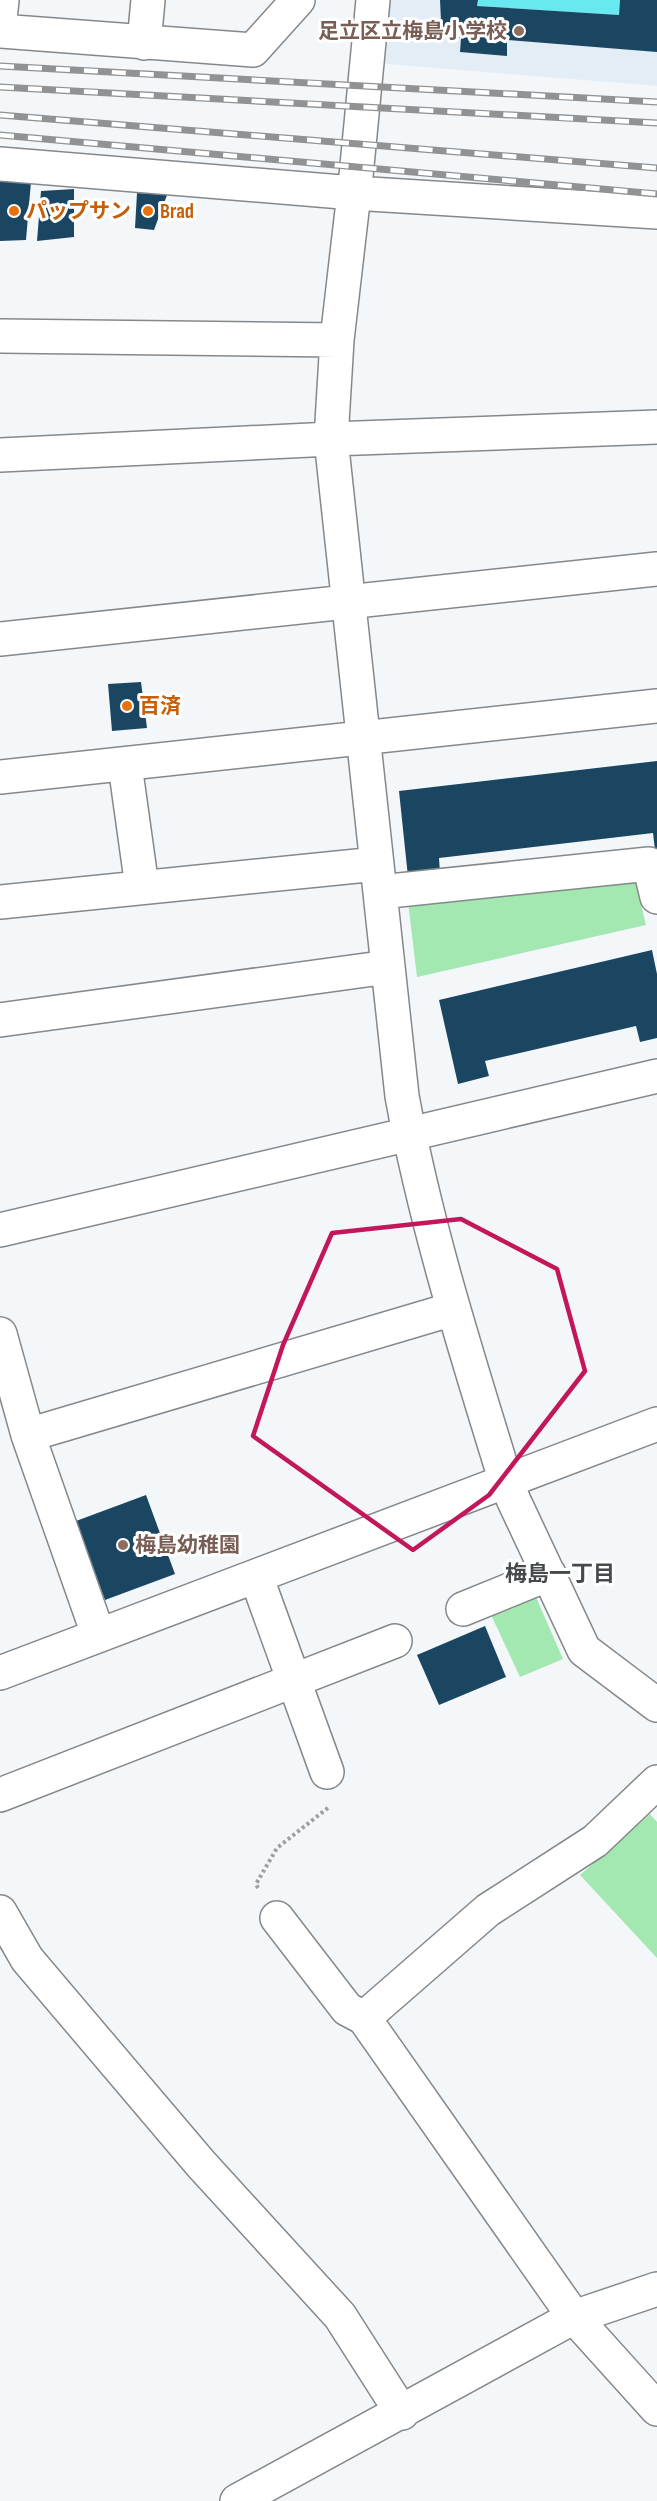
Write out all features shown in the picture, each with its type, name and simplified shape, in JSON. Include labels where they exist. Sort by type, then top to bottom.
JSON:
[{"type":"street","points":[[0,19],[2,0]]},
{"type":"street","points":[[144,43],[147,0]]},
{"type":"street","points":[[0,32],[253,50],[298,0]]},
{"type":"street","points":[[373,0],[337,340],[331,439],[402,1096],[409,1134],[453,1309],[506,1482],[584,1650],[657,1705]]},
{"type":"street","points":[[0,164],[354,193],[657,213]]},
{"type":"street","points":[[0,336],[337,340]]},
{"type":"street","points":[[0,455],[331,439],[657,427]]},
{"type":"street","points":[[0,639],[657,569]]},
{"type":"street","points":[[0,777],[657,706]]},
{"type":"street","points":[[125,765],[142,887]]},
{"type":"street","points":[[0,902],[142,887],[650,864],[657,897]]},
{"type":"street","points":[[0,1020],[388,967]]},
{"type":"street","points":[[0,1230],[657,1076]]},
{"type":"street","points":[[28,1435],[453,1309]]},
{"type":"street","points":[[0,1334],[28,1435],[98,1634]]},
{"type":"street","points":[[0,1672],[657,1424]]},
{"type":"street","points":[[463,1609],[549,1574]]},
{"type":"street","points":[[255,1576],[327,1772]]},
{"type":"street","points":[[0,1795],[394,1641]]},
{"type":"street","points":[[364,2018],[488,1910],[595,1841],[657,1782]]},
{"type":"street","points":[[0,1912],[34,1968],[201,2164],[340,2316],[402,2413]]},
{"type":"street","points":[[277,1918],[347,2009],[364,2018],[574,2317],[657,2409]]},
{"type":"street","points":[[237,2501],[402,2413],[574,2317],[657,2289]]},
{"type":"path","points":[[277,1918],[256,1884],[277,1848],[327,1811],[337,1794],[327,1772]]},
{"type":"highlighted area","points":[[461,1219],[557,1269],[585,1371],[489,1495],[413,1550],[253,1436],[283,1345],[332,1233]]},
{"type":"shaded area","name":"足立区立梅島小学校","points":[[385,0],[657,0],[657,86],[377,63]]},
{"type":"green space","points":[[634,875],[646,925],[417,977],[408,902]]},
{"type":"green space","points":[[536,1597],[563,1659],[520,1677],[491,1615]]},
{"type":"green space","points":[[650,1814],[657,1822],[657,1958],[580,1875]]},
{"type":"water","points":[[478,0],[620,0],[619,15],[477,6]]},
{"type":"building","points":[[440,0],[478,0],[477,6],[619,15],[620,0],[657,0],[657,52],[507,40],[507,56],[460,52],[461,38],[446,36],[441,21]]},
{"type":"building","name":"パップサン","points":[[0,181],[31,182],[26,240],[0,241]]},
{"type":"building","points":[[74,189],[74,237],[37,241],[41,191]]},
{"type":"building","name":"Brad","points":[[137,193],[167,195],[154,230],[135,228]]},
{"type":"building","name":"百済","points":[[141,682],[147,728],[112,731],[108,684]]},
{"type":"building","points":[[657,761],[657,850],[655,850],[653,833],[439,858],[440,873],[408,877],[399,791]]},
{"type":"building","points":[[652,950],[657,974],[657,1038],[640,1042],[636,1026],[485,1061],[489,1076],[458,1084],[439,1000]]},
{"type":"building","points":[[146,1495],[175,1574],[105,1600],[76,1521]]},
{"type":"building","points":[[485,1626],[506,1677],[439,1705],[417,1655]]},
{"type":"railway","points":[[0,66],[657,102]]},
{"type":"railway","points":[[0,87],[657,123]]},
{"type":"railway","points":[[0,115],[657,168]]},
{"type":"railway","points":[[0,135],[657,194]]},
{"type":"place","name":"足立区立梅島小学校","points":[[519,31]]},
{"type":"place","name":"パップサン","points":[[14,211]]},
{"type":"place","name":"Brad","points":[[148,211]]},
{"type":"place","name":"百済","points":[[127,706]]},
{"type":"place","name":"梅島幼稚園","points":[[123,1545]]},
{"type":"district","name":"梅島一丁目","points":[[560,1574]]}]
